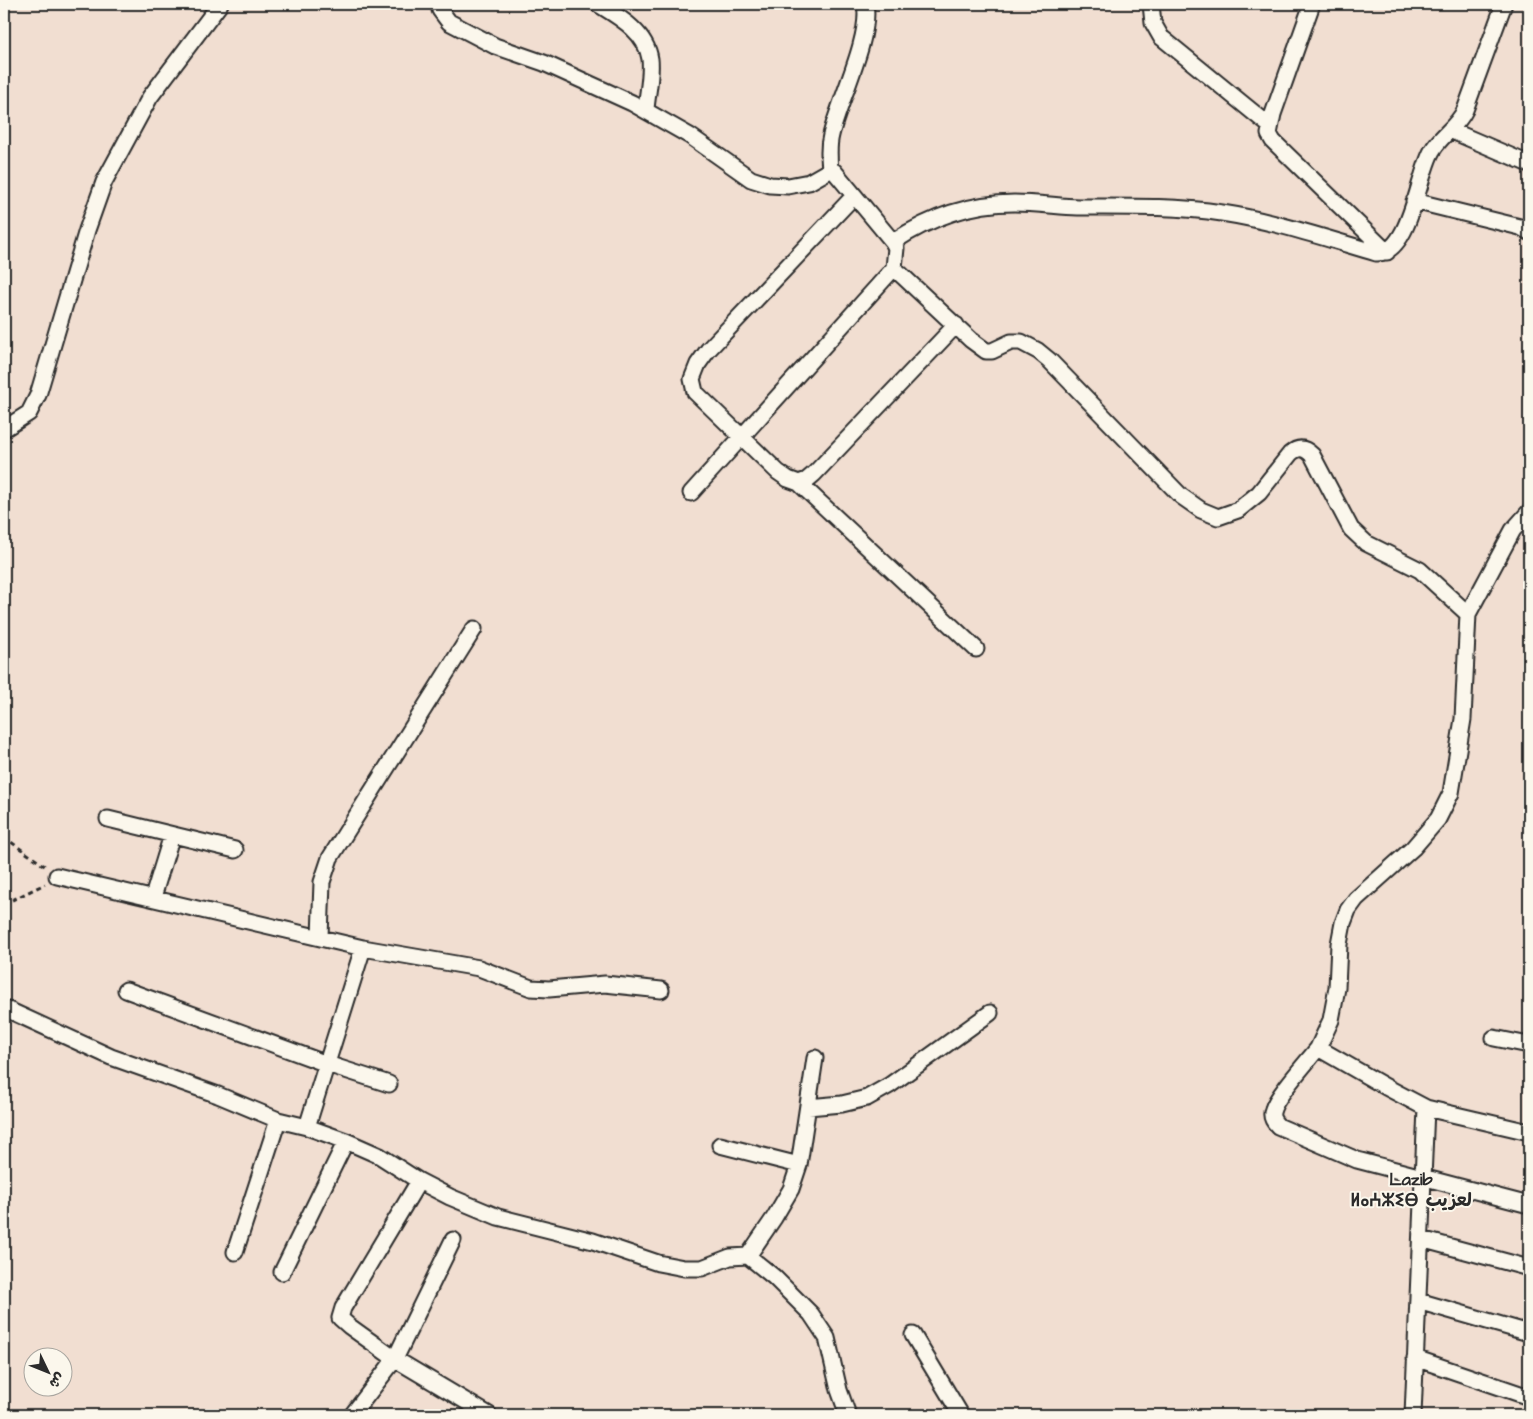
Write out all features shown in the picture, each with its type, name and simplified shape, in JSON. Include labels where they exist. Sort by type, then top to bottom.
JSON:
[{"type":"street","points":[[4,429],[29,413],[38,395],[86,230],[104,182],[117,156],[150,97],[220,4]]},
{"type":"street","points":[[442,4],[440,10],[449,22],[495,46],[544,63],[646,110],[690,136],[751,178],[770,185],[788,186],[809,182],[830,170]]},
{"type":"street","points":[[598,4],[627,23],[638,34],[645,45],[650,58],[646,110]]},
{"type":"street","points":[[830,170],[830,137],[865,28],[865,4]]},
{"type":"street","points":[[1151,4],[1153,23],[1161,37],[1270,126]]},
{"type":"street","points":[[1312,4],[1270,126],[1269,134],[1273,141],[1387,252]]},
{"type":"street","points":[[893,242],[912,229],[946,214],[969,207],[1013,203],[1148,208],[1220,213],[1262,220],[1376,253],[1387,252],[1399,240],[1406,225],[1423,172],[1436,144],[1458,123],[1466,110],[1504,4]]},
{"type":"street","points":[[1450,130],[1529,164]]},
{"type":"street","points":[[691,493],[894,268],[896,248],[893,242],[838,176],[830,170]]},
{"type":"street","points":[[854,196],[708,350],[698,364],[692,379],[695,392],[788,479],[799,482],[976,649]]},
{"type":"street","points":[[1414,201],[1520,227],[1529,232]]},
{"type":"street","points":[[894,268],[971,340],[986,351],[992,351],[1011,342],[1021,342],[1038,351],[1138,450],[1181,496],[1201,510],[1218,517],[1238,510],[1260,493],[1295,449],[1307,450],[1312,455],[1351,530],[1366,543],[1420,570],[1468,614]]},
{"type":"street","points":[[799,482],[807,480],[814,474],[956,325]]},
{"type":"street","points":[[1529,512],[1513,530],[1468,614],[1463,719],[1451,793],[1438,819],[1413,848],[1356,899],[1348,910],[1343,923],[1339,944],[1337,988],[1331,1020],[1318,1048],[1276,1102],[1272,1114],[1273,1121],[1287,1131],[1357,1160],[1529,1205]]},
{"type":"street","points":[[320,937],[322,882],[330,858],[474,628]]},
{"type":"street","points":[[108,819],[235,850]]},
{"type":"street","points":[[153,898],[172,835]]},
{"type":"street","points":[[57,876],[363,948],[479,968],[531,988],[549,989],[605,984],[661,990]]},
{"type":"street","points":[[307,1127],[363,948]]},
{"type":"street","points":[[126,990],[327,1064],[389,1084]]},
{"type":"street","points":[[4,1008],[111,1057],[218,1095],[278,1120],[346,1140],[380,1156],[419,1181],[450,1197],[498,1217],[593,1241],[658,1263],[684,1268],[702,1268],[730,1257],[748,1256],[774,1277],[811,1314],[827,1338],[839,1390],[848,1415]]},
{"type":"street","points":[[808,1107],[842,1104],[867,1098],[890,1085],[990,1012]]},
{"type":"street","points":[[1494,1038],[1529,1045]]},
{"type":"street","points":[[1318,1048],[1426,1108],[1529,1132]]},
{"type":"street","points":[[748,1256],[791,1189],[799,1165],[815,1058]]},
{"type":"street","points":[[1413,1415],[1426,1108]]},
{"type":"street","points":[[235,1252],[278,1120]]},
{"type":"street","points":[[282,1272],[346,1140]]},
{"type":"street","points":[[720,1145],[799,1165]]},
{"type":"street","points":[[419,1181],[343,1308],[340,1318],[395,1359],[489,1415]]},
{"type":"street","points":[[1421,1239],[1529,1268]]},
{"type":"street","points":[[352,1415],[395,1359],[453,1240]]},
{"type":"street","points":[[1418,1301],[1529,1332]]},
{"type":"street","points":[[914,1335],[961,1415]]},
{"type":"street","points":[[1415,1358],[1529,1397]]},
{"type":"path","points":[[4,837],[57,876],[4,904]]},
{"type":"district","name":"Lazib ⵍⴰⵄⵣⵉⴱ لعزيب","points":[[1411,1189]]}]
